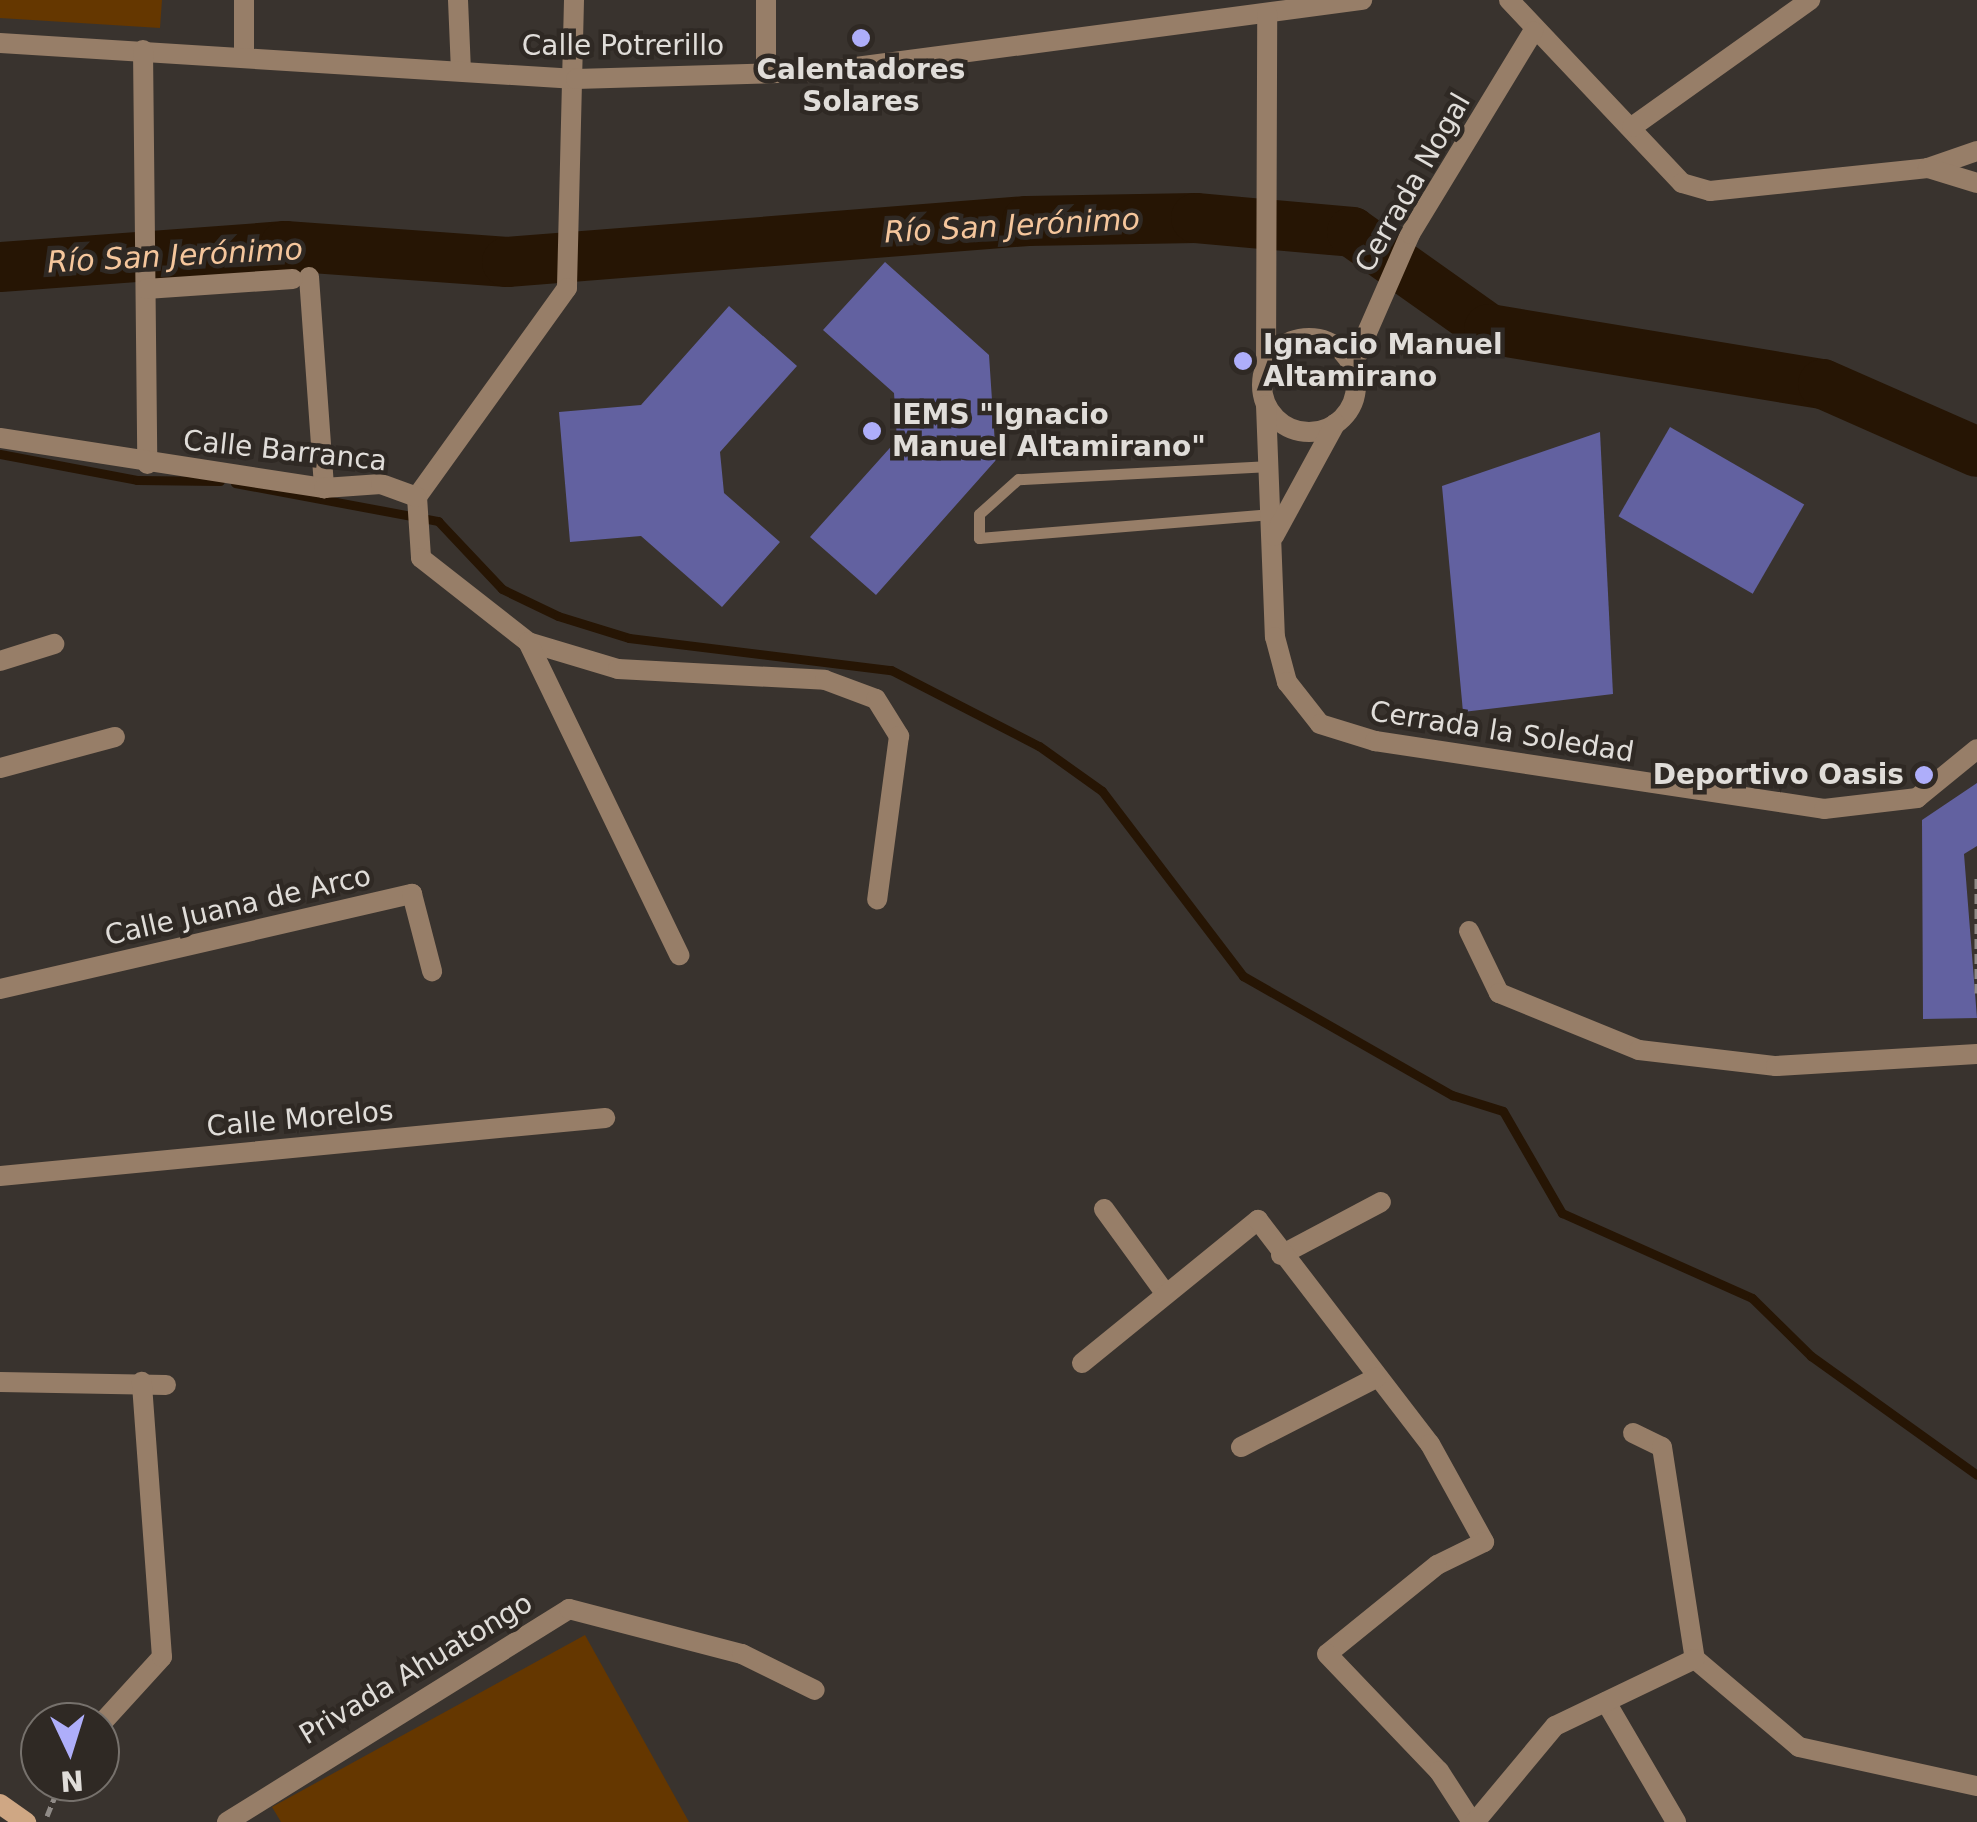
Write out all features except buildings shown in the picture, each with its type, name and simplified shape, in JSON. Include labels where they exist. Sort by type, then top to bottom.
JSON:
[{"type":"street","points":[[244,0],[244,57]]},
{"type":"street","points":[[458,0],[462,71]]},
{"type":"street","points":[[574,0],[574,232],[567,288],[417,498],[413,532],[421,558],[528,642],[618,669],[825,680],[876,699],[899,736],[877,900]]},
{"type":"street","points":[[766,0],[766,72]]},
{"type":"street","name":"Calle Potrerillo","points":[[0,43],[576,79],[766,72],[1362,0]]},
{"type":"street","points":[[1509,0],[1533,32],[1632,127],[1657,167],[1710,192],[1928,168],[1977,152]]},
{"type":"street","points":[[1632,127],[1810,0]]},
{"type":"street","points":[[1266,365],[1287,343],[1316,338],[1352,366],[1354,398],[1336,424],[1304,432],[1266,405],[1265,255],[1267,13]]},
{"type":"street","name":"Cerrada Nogal","points":[[1352,366],[1410,234],[1533,32]]},
{"type":"street","points":[[143,50],[147,464]]},
{"type":"street","points":[[1928,168],[1977,182]]},
{"type":"street","points":[[146,284],[301,278],[324,488]]},
{"type":"street","name":"Cerrada la Soledad","points":[[1266,405],[1275,637],[1287,682],[1320,724],[1342,733],[1824,809],[1918,798],[1977,750]]},
{"type":"street","name":"Cerrada la Soledad","points":[[1274,538],[1336,424]]},
{"type":"street","name":"Calle Barranca","points":[[0,438],[147,464],[324,488],[380,484],[417,498]]},
{"type":"street","points":[[528,642],[679,955]]},
{"type":"street","points":[[0,661],[54,644]]},
{"type":"street","points":[[0,768],[116,738]]},
{"type":"street","name":"Calle Juana de Arco","points":[[0,989],[412,894],[432,971]]},
{"type":"street","points":[[1469,931],[1499,992],[1638,1050],[1776,1066],[1977,1054]]},
{"type":"street","name":"Calle Morelos","points":[[0,1176],[604,1118]]},
{"type":"street","points":[[1281,1255],[1381,1202]]},
{"type":"street","points":[[1104,1209],[1165,1293]]},
{"type":"street","points":[[1082,1364],[1258,1220],[1281,1255],[1430,1444],[1484,1542],[1437,1565],[1327,1654],[1439,1771],[1473,1822],[1555,1726],[1695,1658]]},
{"type":"street","points":[[1241,1447],[1376,1378]]},
{"type":"street","points":[[0,1382],[166,1385]]},
{"type":"street","points":[[120,1703],[162,1657],[142,1382]]},
{"type":"street","points":[[1633,1432],[1662,1447],[1695,1658],[1799,1747],[1977,1786]]},
{"type":"street","name":"Privada Ahuatongo","points":[[227,1822],[568,1609],[742,1654],[815,1690]]},
{"type":"street","points":[[1606,1702],[1676,1822]]},
{"type":"street","points":[[0,1804],[26,1822]]},
{"type":"lane","points":[[1270,466],[1018,479],[979,514],[979,538],[1272,514]]},
{"type":"path","points":[[1977,877],[1977,993]]},
{"type":"shaded area","points":[[0,0],[162,0],[160,28],[0,18]]},
{"type":"shaded area","points":[[585,1635],[689,1822],[281,1822],[272,1807]]},
{"type":"waterway","name":"Río San Jerónimo","points":[[0,267],[285,246],[507,262],[1027,221],[1196,218],[1352,232],[1489,329],[1823,384],[1977,452]]},
{"type":"waterway","points":[[0,454],[137,480],[220,481]]},
{"type":"waterway","points":[[235,483],[438,521],[502,589],[558,616],[629,638],[891,670],[1039,746],[1102,791],[1243,976],[1452,1095],[1503,1111],[1562,1213],[1752,1298],[1811,1356],[1977,1475]]},
{"type":"place","name":"Calentadores Solares","points":[[861,38]]},
{"type":"place","name":"Ignacio Manuel Altamirano","points":[[1243,361]]},
{"type":"place","name":"IEMS \"Ignacio Manuel Altamirano\"","points":[[872,431]]},
{"type":"place","name":"Deportivo Oasis","points":[[1924,775]]}]
